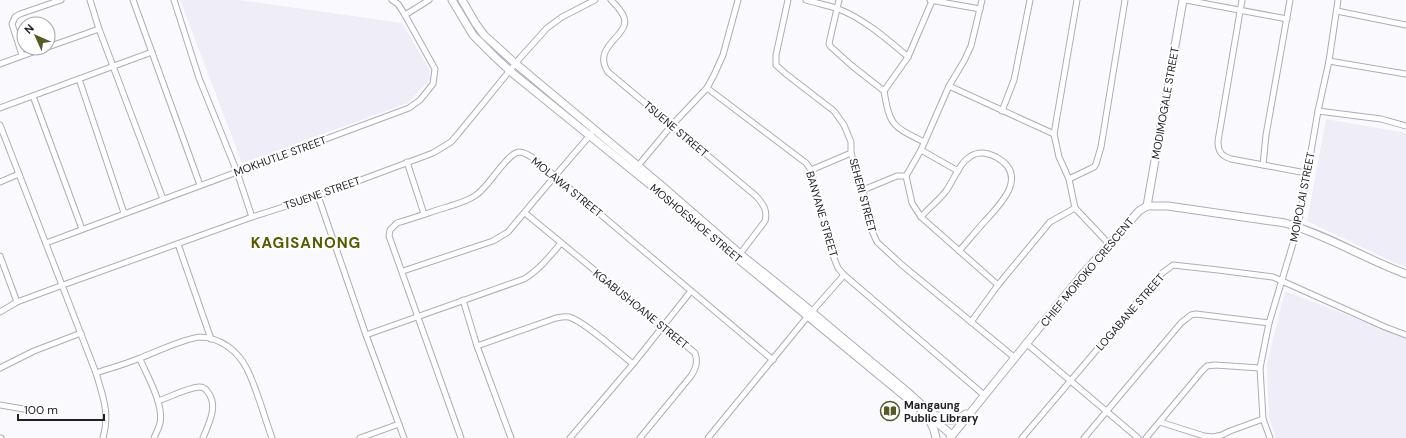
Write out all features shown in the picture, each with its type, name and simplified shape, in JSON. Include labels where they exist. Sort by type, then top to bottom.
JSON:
[{"type":"street","points":[[16,37],[12,24],[14,17],[61,0]]},
{"type":"street","points":[[90,0],[99,29],[163,199]]},
{"type":"street","points":[[133,0],[200,185]]},
{"type":"street","points":[[174,0],[199,78],[237,172],[252,217]]},
{"type":"street","name":"MOKHUTLE STREET","points":[[46,242],[410,108],[420,100],[433,84],[435,68],[405,15],[398,4],[392,0]]},
{"type":"street","points":[[405,15],[429,0]]},
{"type":"street","name":"MOSHOESHOE STREET","points":[[452,0],[473,34],[495,58],[592,133]]},
{"type":"street","name":"MOSHOESHOE STREET","points":[[462,0],[484,35],[592,133],[810,314]]},
{"type":"street","name":"TSUENE STREET","points":[[0,312],[18,302],[63,285],[252,217],[318,196],[433,153],[451,142],[547,28],[562,17],[595,0]]},
{"type":"street","name":"TSUENE STREET","points":[[611,0],[623,15],[624,20],[622,30],[605,50],[603,62],[605,68],[756,196],[764,206],[766,215],[765,220],[740,254]]},
{"type":"street","points":[[635,169],[672,125],[707,88],[723,55],[738,0]]},
{"type":"street","name":"SEHERI STREET","points":[[788,0],[776,55],[776,64],[786,74],[834,111],[840,117],[848,131],[851,142],[851,153],[863,190],[872,231],[877,242],[902,265],[1015,358]]},
{"type":"street","points":[[806,0],[836,8],[865,24],[908,57]]},
{"type":"street","points":[[839,0],[830,39],[831,47],[884,91],[889,118],[895,125],[902,131],[924,142]]},
{"type":"street","points":[[982,0],[971,46],[949,86],[924,142],[906,176],[912,203],[921,217],[998,284]]},
{"type":"street","points":[[1002,111],[1016,73],[1030,0]]},
{"type":"street","points":[[1077,0],[1054,134],[1059,157],[1069,179],[1074,208],[1109,244]]},
{"type":"street","points":[[1069,179],[1094,167],[1096,164],[1101,147],[1125,0]]},
{"type":"street","points":[[1185,0],[1240,9],[1287,19]]},
{"type":"street","name":"MODIMOGALE STREET","points":[[1147,206],[1185,0]]},
{"type":"street","points":[[1242,0],[1218,148],[1222,155],[1227,158],[1306,173]]},
{"type":"street","points":[[1263,165],[1268,121],[1290,0]]},
{"type":"street","name":"MOIPOLAI STREET","points":[[1270,438],[1263,419],[1260,368],[1269,324],[1298,227],[1306,173],[1329,61],[1338,0]]},
{"type":"street","points":[[884,91],[908,57],[931,1],[980,9]]},
{"type":"street","points":[[1337,11],[1406,24]]},
{"type":"street","points":[[56,44],[99,29]]},
{"type":"street","points":[[0,108],[152,52]]},
{"type":"street","points":[[0,64],[22,56]]},
{"type":"street","points":[[1329,61],[1406,74]]},
{"type":"street","points":[[79,79],[124,213]]},
{"type":"street","points":[[949,86],[1054,134]]},
{"type":"street","name":"BANYANE STREET","points":[[707,88],[806,164],[811,170],[832,252],[838,268],[844,275],[984,395]]},
{"type":"street","points":[[33,96],[82,229]]},
{"type":"street","points":[[1318,111],[1381,119],[1406,126]]},
{"type":"street","points":[[0,125],[96,372],[105,402],[106,425],[102,438]]},
{"type":"street","points":[[403,271],[493,241],[508,232],[592,133]]},
{"type":"street","points":[[920,150],[958,171]]},
{"type":"street","name":"MOLAWA STREET","points":[[461,438],[403,271],[389,236],[390,230],[397,223],[460,202],[476,195],[489,183],[510,156],[518,152],[532,157],[773,360]]},
{"type":"street","points":[[921,217],[946,192],[958,171],[970,156],[975,153],[983,152],[990,154],[1006,163],[1012,173],[1008,193],[999,206],[959,251]]},
{"type":"street","points":[[811,170],[851,153]]},
{"type":"street","points":[[407,162],[424,214]]},
{"type":"street","name":"MOSHOESHOE STREET","points":[[635,169],[662,186],[952,435]]},
{"type":"street","points":[[0,182],[19,174]]},
{"type":"street","points":[[863,190],[897,176],[906,176]]},
{"type":"street","points":[[318,196],[366,335],[404,438]]},
{"type":"street","points":[[1147,206],[1168,206],[1272,220],[1298,227],[1406,274]]},
{"type":"street","name":"CHIEF MOROKO CRESCENT","points":[[952,435],[1081,276],[1139,211],[1147,206]]},
{"type":"street","points":[[971,322],[998,284],[1050,222],[1074,208]]},
{"type":"street","name":"KGABUSHOANE STREET","points":[[525,213],[695,353],[697,361],[696,367],[691,376],[640,438]]},
{"type":"street","points":[[366,335],[524,279],[530,275],[561,243]]},
{"type":"street","points":[[178,244],[211,339]]},
{"type":"street","points":[[0,256],[18,302]]},
{"type":"street","name":"LOGABANE STREET","points":[[1022,438],[1161,274],[1170,266],[1177,265],[1273,277],[1406,335]]},
{"type":"street","points":[[708,438],[844,275]]},
{"type":"street","points":[[570,438],[633,364],[691,291]]},
{"type":"street","points":[[463,300],[477,346],[511,438]]},
{"type":"street","points":[[1084,438],[1181,323],[1191,315],[1204,314],[1269,324]]},
{"type":"street","points":[[477,346],[556,318],[566,316],[576,320],[592,331],[633,364]]},
{"type":"street","points":[[0,368],[34,351],[81,333]]},
{"type":"street","points":[[96,372],[140,359],[180,342],[200,337],[211,339],[224,344],[231,349],[240,358],[247,369],[272,438]]},
{"type":"street","points":[[1027,344],[1138,438]]},
{"type":"street","points":[[140,359],[158,401],[160,423],[154,438]]},
{"type":"street","points":[[1146,438],[1207,366],[1215,365],[1260,368]]},
{"type":"street","points":[[158,401],[193,389],[201,387],[205,388],[210,394],[213,408],[203,438]]},
{"type":"street","points":[[0,405],[35,411]]},
{"type":"street","points":[[928,414],[952,421],[959,419],[974,408]]},
{"type":"street","points":[[928,414],[936,438]]},
{"type":"street","points":[[1160,422],[1214,438],[1263,419]]},
{"type":"street","points":[[360,438],[399,424]]},
{"type":"shaded area","points":[[180,0],[239,0],[402,23],[429,69],[430,79],[408,103],[242,163]]},
{"type":"shaded area","points":[[1326,119],[1406,133],[1406,267],[1307,221]]},
{"type":"shaded area","points":[[1285,291],[1406,338],[1406,438],[1276,438],[1269,417],[1267,364]]},
{"type":"place","name":"Mangaung Public Library","points":[[890,411]]},
{"type":"district","name":"KAGISANONG","points":[[306,243]]}]
